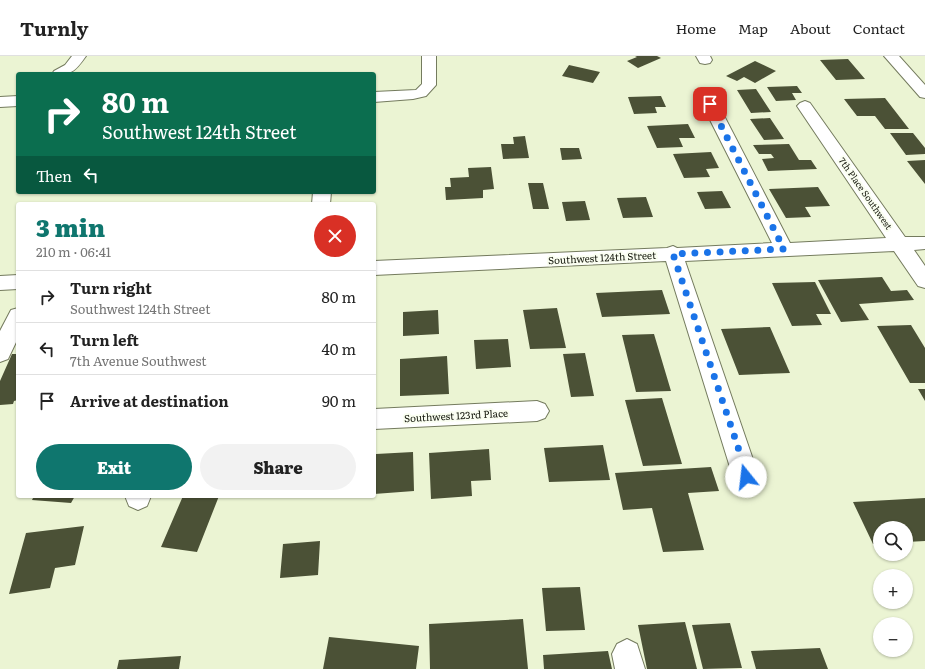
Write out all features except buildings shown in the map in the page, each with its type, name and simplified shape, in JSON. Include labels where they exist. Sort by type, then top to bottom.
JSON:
[{"type":"street","points":[[63,72],[70,68],[79,56]]},
{"type":"street","points":[[376,97],[413,95],[421,93],[429,86],[429,56]]},
{"type":"street","points":[[890,56],[923,89]]},
{"type":"street","points":[[0,102],[16,101]]},
{"type":"street","points":[[710,104],[784,249]]},
{"type":"street","name":"7th Place Southwest","points":[[805,106],[925,281]]},
{"type":"street","name":"Southwest 124th Street","points":[[376,268],[925,243]]},
{"type":"street","points":[[673,254],[738,447],[746,477]]},
{"type":"street","points":[[0,283],[16,282]]},
{"type":"street","points":[[0,353],[16,320]]},
{"type":"street","name":"Southwest 123rd Place","points":[[376,419],[537,411]]},
{"type":"route","points":[[710,104],[784,249],[673,254],[738,447],[746,477]]}]
